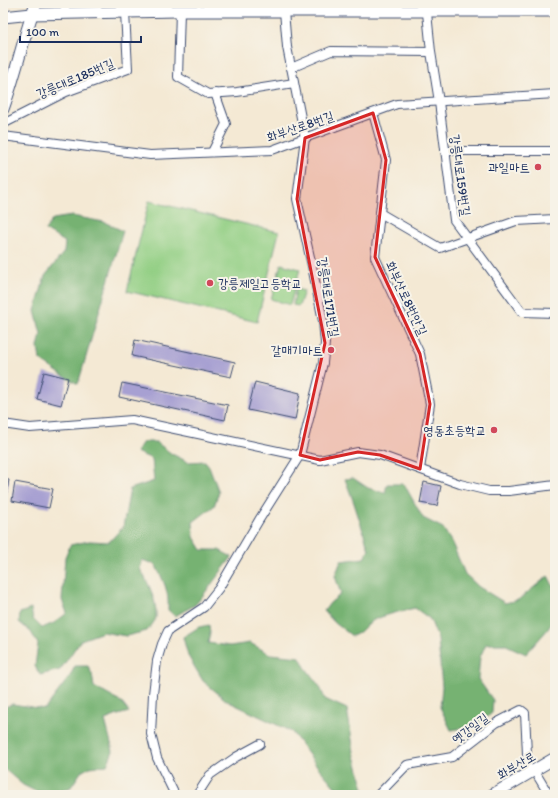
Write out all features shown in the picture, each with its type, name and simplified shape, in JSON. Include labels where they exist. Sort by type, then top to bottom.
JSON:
[{"type":"street","points":[[3,109],[16,70],[21,45],[36,3]]},
{"type":"street","points":[[3,17],[128,9],[180,11],[282,7],[426,7],[555,11]]},
{"type":"street","name":"강릉대로171번길","points":[[175,795],[157,758],[151,734],[153,694],[157,660],[168,631],[204,608],[219,588],[258,520],[300,455],[323,363],[325,343],[323,321],[297,199],[305,138],[287,47],[282,7]]},
{"type":"street","name":"강릉대로159번길","points":[[426,7],[454,220],[522,312],[555,313]]},
{"type":"street","name":"강릉대로185번길","points":[[3,124],[66,92],[128,69],[128,9]]},
{"type":"street","points":[[180,11],[178,77],[208,94],[236,92],[294,83]]},
{"type":"street","points":[[291,68],[331,51],[431,52]]},
{"type":"street","points":[[212,152],[226,124],[215,93]]},
{"type":"street","name":"화부산로8번길","points":[[3,136],[150,155],[272,150],[397,104],[555,94]]},
{"type":"street","name":"화부산로8번안길","points":[[373,113],[386,160],[375,257],[420,354],[430,404],[420,469]]},
{"type":"street","points":[[445,151],[555,151]]},
{"type":"street","points":[[380,212],[440,248],[516,221],[555,219]]},
{"type":"street","points":[[3,424],[30,428],[132,420],[320,460],[358,452],[380,455],[460,484],[488,491],[509,491],[555,485]]},
{"type":"street","name":"옛강일길","points":[[378,795],[407,765],[452,757],[496,723],[521,710],[525,713],[531,772]]},
{"type":"street","points":[[197,795],[210,775],[236,757],[260,744]]},
{"type":"street","name":"화부산로","points":[[492,795],[555,758]]},
{"type":"street","points":[[531,772],[549,795]]},
{"type":"highlighted area","points":[[373,113],[386,160],[375,257],[420,354],[430,404],[420,469],[380,455],[358,452],[320,460],[300,455],[325,343],[297,199],[305,138]]},
{"type":"green space","points":[[149,201],[279,232],[257,322],[127,291]]},
{"type":"green space","points":[[72,216],[104,222],[123,231],[78,384],[40,360],[38,347],[41,334],[35,311],[45,276],[64,252],[65,242],[45,230],[53,219]]},
{"type":"green space","points":[[281,264],[300,269],[290,305],[271,299]]},
{"type":"green space","points":[[296,289],[304,291],[299,306],[293,305]]},
{"type":"green space","points":[[143,442],[156,442],[172,454],[188,462],[205,461],[209,466],[219,492],[214,506],[193,522],[194,537],[202,550],[219,550],[232,557],[195,605],[175,616],[168,610],[168,597],[165,586],[155,564],[142,560],[140,569],[151,592],[156,611],[156,617],[147,631],[126,636],[103,632],[81,640],[60,670],[40,675],[35,666],[38,644],[31,632],[19,622],[20,613],[31,609],[33,619],[42,628],[54,623],[67,613],[62,600],[65,557],[70,545],[89,541],[109,542],[123,527],[130,489],[154,481],[152,459],[136,452]]},
{"type":"green space","points":[[353,478],[368,488],[385,493],[387,484],[404,484],[423,518],[443,528],[452,543],[465,574],[479,587],[505,603],[518,600],[548,576],[555,589],[555,618],[548,629],[526,654],[504,644],[486,644],[480,657],[478,679],[493,700],[492,713],[478,723],[468,727],[451,730],[440,707],[442,687],[438,639],[430,619],[415,608],[376,619],[352,636],[335,623],[324,611],[330,603],[341,594],[335,576],[341,561],[364,558],[369,550],[345,479]]},
{"type":"green space","points":[[209,625],[210,633],[208,643],[230,646],[250,643],[270,654],[300,657],[305,667],[320,687],[325,699],[347,709],[354,752],[364,789],[353,792],[335,787],[317,766],[292,732],[227,701],[203,681],[188,656],[183,637],[199,627]]},
{"type":"green space","points":[[75,666],[88,666],[92,674],[94,687],[121,702],[129,712],[105,720],[113,751],[107,765],[90,767],[81,772],[71,787],[57,793],[37,792],[23,785],[3,768],[3,708],[12,704],[45,709],[70,676]]},
{"type":"building","points":[[135,340],[235,362],[231,377],[132,356]]},
{"type":"building","points":[[44,372],[68,378],[61,405],[37,399]]},
{"type":"building","points":[[255,382],[300,393],[295,420],[248,410]]},
{"type":"building","points":[[122,383],[228,405],[225,420],[119,397]]},
{"type":"building","points":[[3,479],[9,480],[5,501],[3,500]]},
{"type":"building","points":[[15,482],[53,489],[49,508],[12,501]]},
{"type":"building","points":[[424,482],[441,486],[437,506],[420,503]]},
{"type":"place","name":"과일마트","points":[[538,167]]},
{"type":"place","name":"강릉제일고등학교","points":[[210,283]]},
{"type":"place","name":"갈매기마트","points":[[331,350]]},
{"type":"place","name":"영동초등학교","points":[[494,430]]}]
